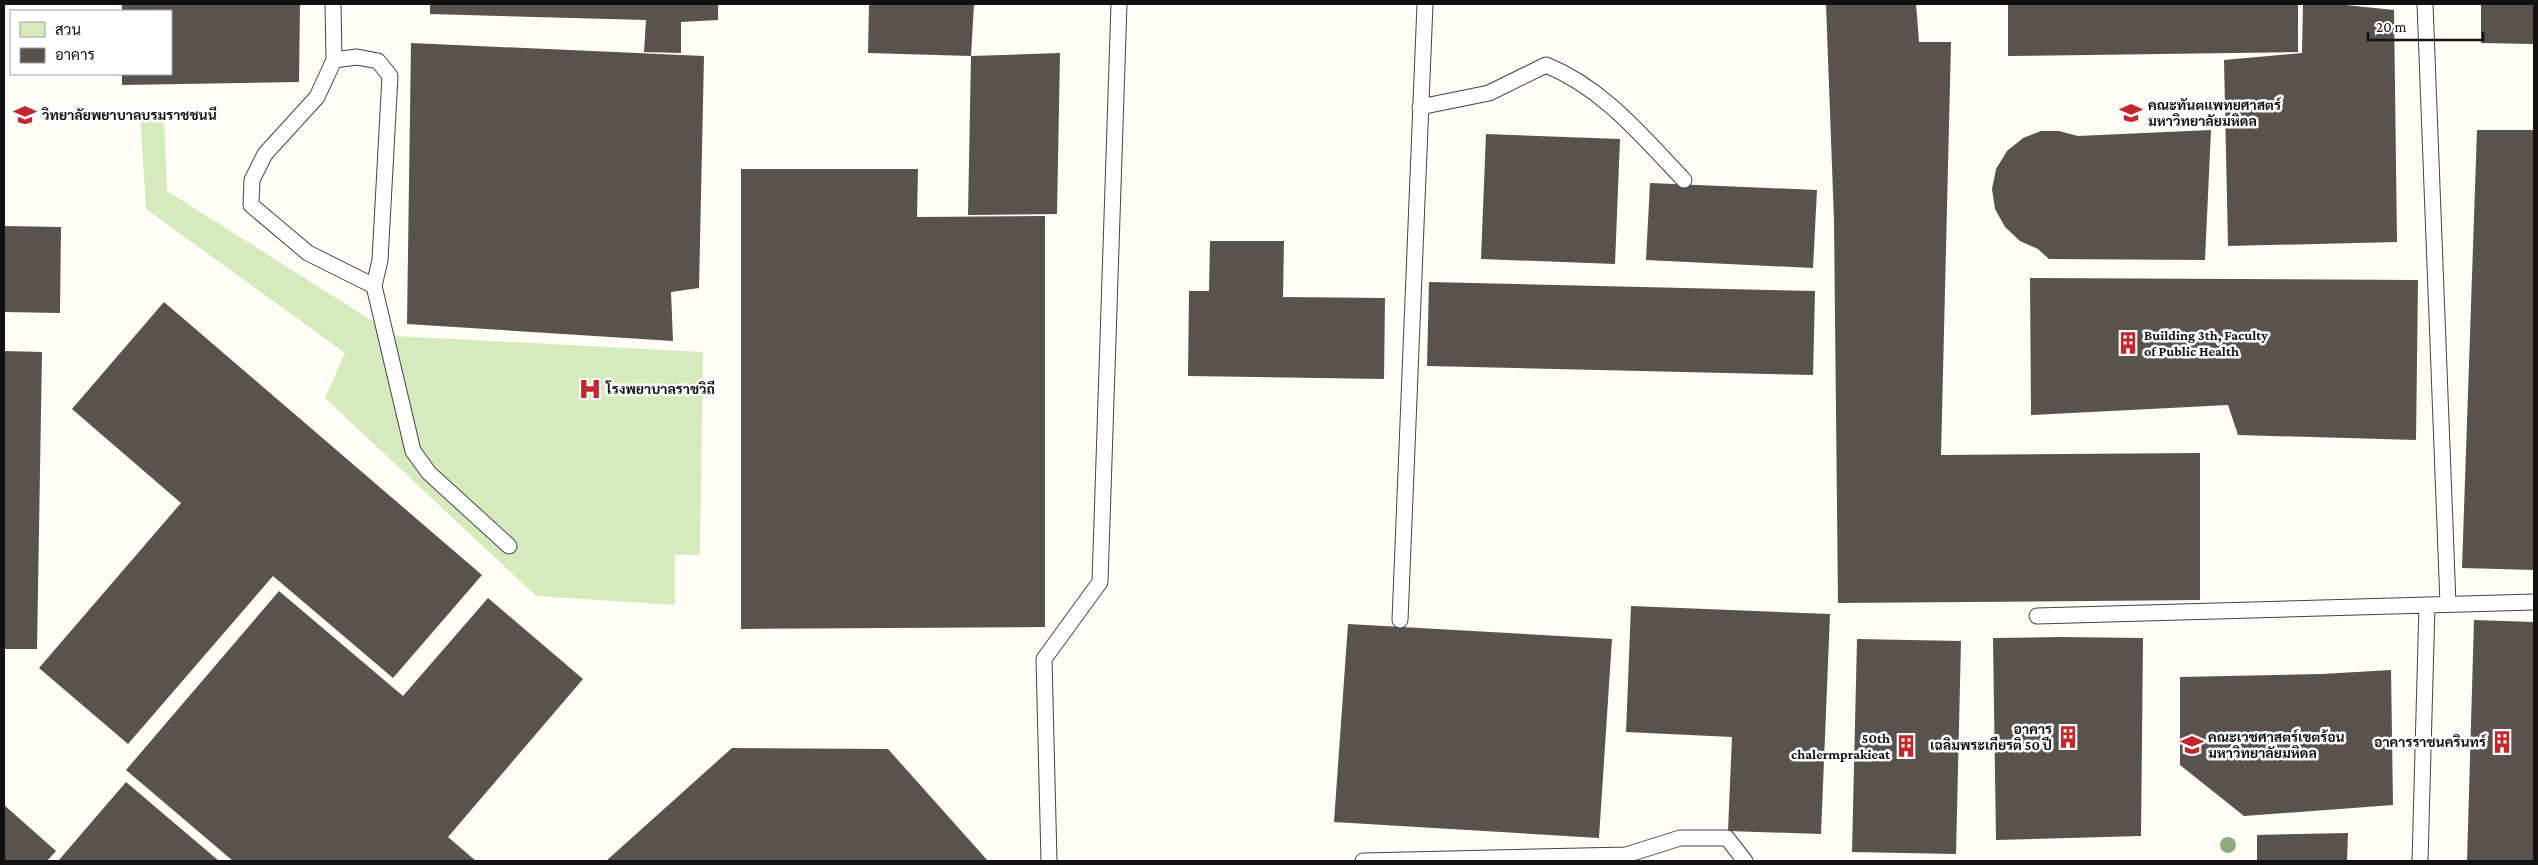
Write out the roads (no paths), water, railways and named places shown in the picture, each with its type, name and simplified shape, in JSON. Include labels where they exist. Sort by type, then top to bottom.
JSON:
[{"type":"lane","points":[[333,4],[334,60],[317,97],[265,154],[252,180],[252,205],[308,253],[374,286]]},
{"type":"lane","points":[[1048,861],[1044,659],[1100,582],[1119,4]]},
{"type":"lane","points":[[1400,620],[1425,4]]},
{"type":"lane","points":[[2425,4],[2448,604]]},
{"type":"lane","points":[[334,60],[357,57],[378,61],[390,76],[380,260],[374,286],[413,451],[429,472],[509,546]]},
{"type":"lane","points":[[1420,106],[1489,93],[1546,65],[1568,74],[1618,111],[1684,180]]},
{"type":"lane","points":[[2037,616],[2534,602]]},
{"type":"lane","points":[[2420,861],[2427,605]]},
{"type":"lane","points":[[1363,861],[1626,855],[1680,838],[1727,838],[1745,861]]},
{"type":"place","name":"คณะทันตแพทยศาสตร์ มหาวิทยาลัยมหิดล","points":[[2131,113]]},
{"type":"place","name":"วิทยาลัยพยาบาลบรมราชชนนี","points":[[25,115]]},
{"type":"place","name":"Building 3th, Faculty of Public Health","points":[[2128,343]]},
{"type":"place","name":"โรงพยาบาลราชวิถี","points":[[590,389]]},
{"type":"place","name":"อาคาร เฉลิมพระเกียรติ 50 ปี","points":[[2068,737]]},
{"type":"place","name":"อาคารราชนครินทร์","points":[[2502,742]]},
{"type":"place","name":"คณะเวชศาสตร์เขตร้อน มหาวิทยาลัยมหิดล","points":[[2192,745]]},
{"type":"place","name":"50th chalermprakieat","points":[[1906,746]]}]
